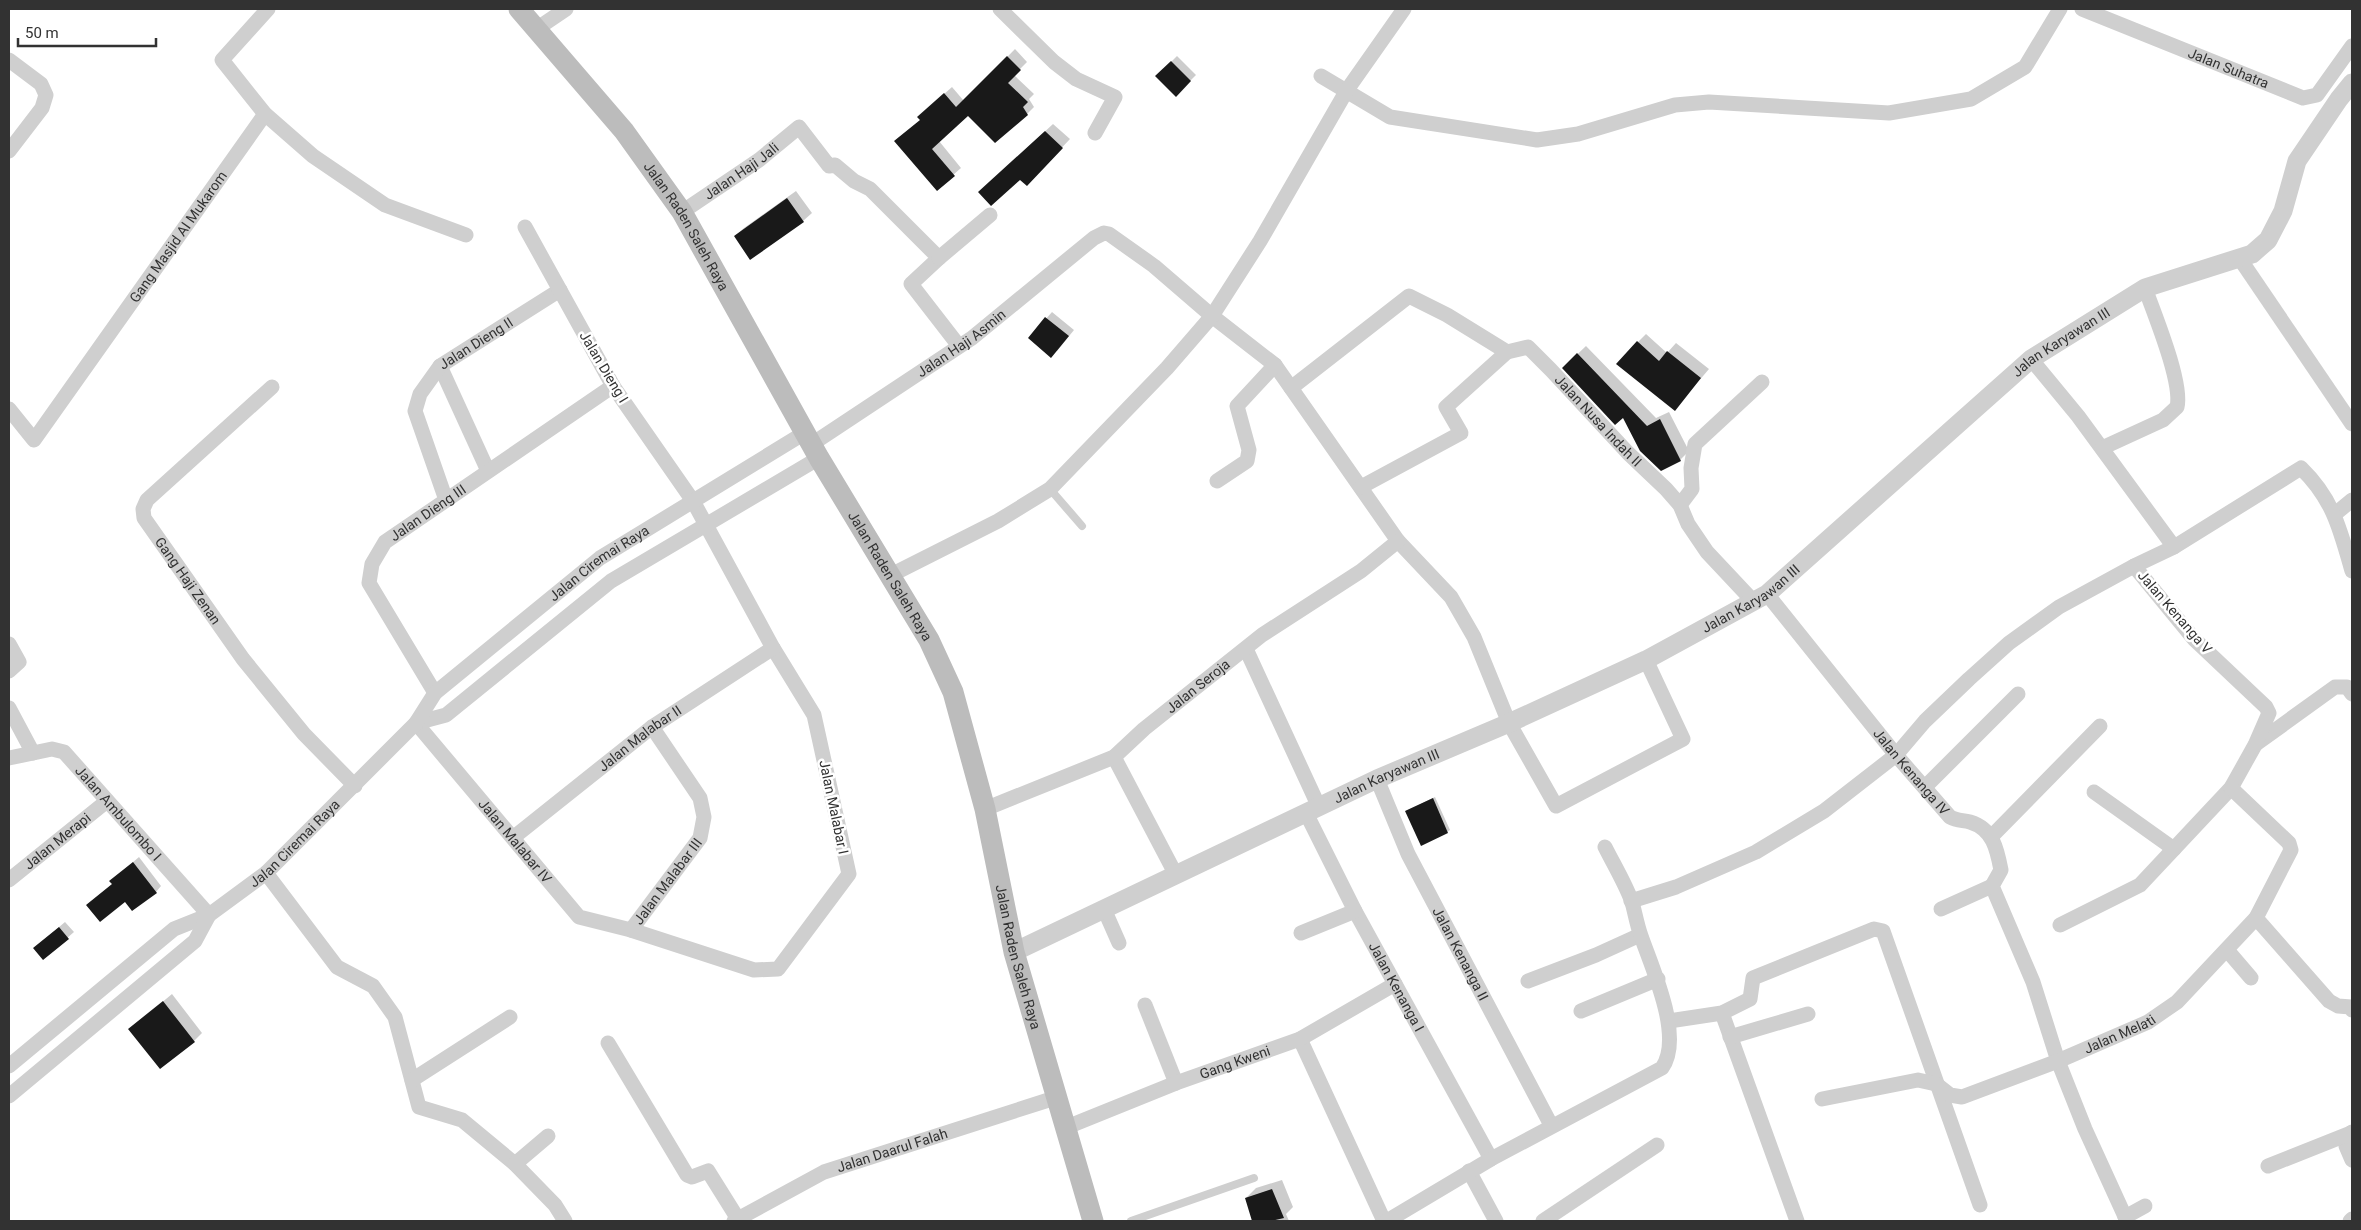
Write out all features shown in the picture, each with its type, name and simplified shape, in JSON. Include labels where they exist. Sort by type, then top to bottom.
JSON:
[{"type":"main road","name":"Jalan Raden Saleh Raya","points":[[519,9],[535,30],[624,131],[682,212],[812,444],[929,640],[954,692],[985,810],[1014,952],[1067,1127],[1093,1221]]},
{"type":"street","points":[[268,9],[222,60],[265,114],[313,156],[385,205],[466,235]]},
{"type":"street","points":[[535,30],[566,9]]},
{"type":"street","points":[[1000,9],[1054,62],[1076,79],[1115,97],[1095,133]]},
{"type":"street","points":[[891,575],[998,521],[1050,489],[1167,368],[1212,316],[1260,241],[1347,90],[1404,9]]},
{"type":"street","points":[[1321,76],[1390,117],[1537,140],[1578,134],[1675,105],[1709,102],[1890,114],[1971,99],[2025,67],[2060,9]]},
{"type":"street","name":"Jalan Suhatra","points":[[2082,9],[2303,98],[2317,95],[2352,46]]},
{"type":"street","points":[[9,60],[41,84],[46,95],[42,108],[9,150]]},
{"type":"street","name":"Jalan Karyawan III","points":[[1014,952],[1378,779],[1508,723],[1646,660],[1760,598],[2031,358],[2145,288],[2252,254],[2268,240],[2283,211],[2297,161],[2352,83]]},
{"type":"street","name":"Gang Masjid Al Mukarom","points":[[9,409],[34,440],[265,114]]},
{"type":"street","name":"Jalan Haji Jali","points":[[682,212],[758,160],[799,127],[829,166],[835,165],[854,182],[870,189],[939,258]]},
{"type":"street","points":[[959,346],[911,284],[990,215]]},
{"type":"street","name":"Jalan Dieng I","points":[[525,227],[613,386],[693,500]]},
{"type":"street","name":"Jalan Haji Asmin","points":[[812,444],[959,346],[1094,238],[1104,233],[1115,237],[1154,266],[1212,316]]},
{"type":"street","points":[[2240,259],[2352,424]]},
{"type":"street","points":[[2102,448],[2163,420],[2177,407],[2178,393],[2166,346],[2145,288]]},
{"type":"street","name":"Jalan Dieng II","points":[[446,500],[415,411],[420,394],[440,366],[560,290]]},
{"type":"street","points":[[1291,388],[1408,297],[1412,296],[1447,314],[1507,352],[1446,407],[1460,433],[1361,487]]},
{"type":"street","points":[[1212,316],[1275,365],[1398,541],[1451,597],[1474,638],[1508,723],[1556,806],[1683,739],[1646,660]]},
{"type":"street","name":"Jalan Nusa Indah II","points":[[1507,352],[1528,347],[1552,370],[1680,505],[1688,524],[1707,552],[1760,598]]},
{"type":"street","points":[[2031,358],[2102,448],[2174,547]]},
{"type":"street","points":[[1217,481],[1247,461],[1249,450],[1237,406],[1275,365]]},
{"type":"street","points":[[440,366],[488,471]]},
{"type":"street","points":[[1680,505],[1692,489],[1691,468],[1695,444],[1762,382]]},
{"type":"street","name":"Jalan Dieng III","points":[[435,693],[370,583],[372,564],[385,542],[613,386]]},
{"type":"street","name":"Gang Haji Zenan","points":[[272,387],[147,500],[143,509],[144,518],[243,659],[304,734],[355,786]]},
{"type":"street","name":"Jalan Ciremai Raya","points":[[9,1066],[174,929],[209,915],[266,873],[416,723],[435,693],[600,558],[693,500],[812,444]]},
{"type":"street","name":"Jalan Ciremai Raya","points":[[416,723],[446,715],[611,581],[706,525],[812,444]]},
{"type":"street","name":"Jalan Kenanga V","points":[[2060,925],[2140,885],[2231,788],[2255,745],[2269,713],[2266,707],[2194,640],[2134,566],[2174,547],[2301,468],[2317,483],[2335,514]]},
{"type":"street","name":"Jalan Malabar I","points":[[631,930],[754,970],[778,969],[849,874],[814,715],[773,648],[693,500]]},
{"type":"street","points":[[2352,500],[2335,514],[2352,571]]},
{"type":"street","name":"Jalan Seroja","points":[[985,810],[1114,757],[1144,729],[1262,635],[1362,571],[1398,541]]},
{"type":"street","points":[[1631,901],[1676,888],[1756,852],[1824,811],[1896,755],[1925,721],[2009,644],[2059,607],[2134,566]]},
{"type":"street","points":[[570,583],[582,604]]},
{"type":"street","name":"Jalan Kenanga IV","points":[[1760,598],[1953,819],[1972,822],[1985,829],[1992,837]]},
{"type":"street","points":[[9,644],[19,662],[9,671]]},
{"type":"street","name":"Jalan Malabar II","points":[[514,837],[652,727],[773,648]]},
{"type":"street","name":"Jalan Kenanga I","points":[[1246,649],[1355,911],[1491,1159]]},
{"type":"street","points":[[2255,745],[2335,687],[2347,687],[2352,694]]},
{"type":"street","points":[[1924,787],[2018,694]]},
{"type":"street","points":[[9,708],[33,753]]},
{"type":"street","name":"Jalan Malabar IV","points":[[416,723],[580,917],[631,930]]},
{"type":"street","points":[[1941,909],[1992,886],[2001,870],[1992,837],[2100,726]]},
{"type":"street","name":"Jalan Malabar III","points":[[631,930],[700,838],[704,817],[700,798],[652,727]]},
{"type":"street","name":"Jalan Ambulombo I","points":[[9,758],[52,749],[64,752],[209,915]]},
{"type":"street","points":[[1114,757],[1176,874]]},
{"type":"street","name":"Jalan Kenanga II","points":[[1378,779],[1408,854],[1551,1125]]},
{"type":"street","name":"Jalan Melati","points":[[1822,1099],[1918,1080],[1936,1084],[1950,1096],[1962,1097],[2058,1061],[2148,1022],[2177,1002],[2256,918],[2291,846],[2231,788]]},
{"type":"street","points":[[2094,792],[2174,849]]},
{"type":"street","name":"Jalan Merapi","points":[[9,880],[107,801]]},
{"type":"street","points":[[1300,1039],[1386,1221],[1551,1125],[1662,1068],[1668,1060],[1668,1021],[1658,979],[1640,934],[1631,901],[1605,846]]},
{"type":"street","points":[[266,873],[337,967],[373,986],[395,1017],[419,1107],[462,1120],[515,1164],[555,1205],[565,1221]]},
{"type":"street","points":[[1992,886],[2033,982],[2058,1061],[2126,1219],[2145,1206]]},
{"type":"street","points":[[1104,909],[1119,943]]},
{"type":"street","points":[[1301,933],[1355,911]]},
{"type":"street","name":"Jalan Ciremai Raya","points":[[9,1096],[195,941],[209,915]]},
{"type":"street","points":[[2256,918],[2329,1001],[2338,1006],[2350,1007],[2352,1010]]},
{"type":"street","points":[[1668,1021],[1722,1013],[1750,999],[1753,978],[1879,929],[1883,931],[1980,1204]]},
{"type":"street","points":[[1528,981],[1596,956],[1640,934]]},
{"type":"street","points":[[2227,950],[2251,978]]},
{"type":"street","points":[[1581,1011],[1658,979]]},
{"type":"street","name":"Gang Kweni","points":[[1067,1127],[1176,1083],[1300,1039],[1395,984]]},
{"type":"street","points":[[1145,1005],[1176,1083]]},
{"type":"street","points":[[1722,1013],[1797,1221]]},
{"type":"street","points":[[1730,1037],[1808,1014]]},
{"type":"street","points":[[412,1080],[510,1017]]},
{"type":"street","points":[[608,1043],[687,1175],[692,1177],[708,1171],[736,1220]]},
{"type":"street","name":"Jalan Daarul Falah","points":[[736,1220],[824,1172],[1058,1097]]},
{"type":"street","points":[[2352,1132],[2346,1146],[2352,1160]]},
{"type":"street","points":[[2268,1166],[2352,1132]]},
{"type":"street","points":[[515,1164],[548,1136]]},
{"type":"street","points":[[1543,1221],[1657,1145]]},
{"type":"street","points":[[1469,1171],[1496,1221]]},
{"type":"lane","points":[[1050,489],[1082,526]]},
{"type":"lane","points":[[1131,1221],[1254,1178]]},
{"type":"building","points":[[1007,56],[1021,70],[1008,83],[1028,102],[1023,107],[1028,115],[995,143],[968,116],[932,149],[955,176],[937,191],[894,141],[920,120],[917,117],[944,93],[956,107]]},
{"type":"building","points":[[1171,61],[1191,81],[1176,97],[1155,76]]},
{"type":"building","points":[[1045,131],[1063,148],[1027,186],[1020,180],[991,206],[978,192]]},
{"type":"building","points":[[787,198],[804,222],[750,260],[734,236]]},
{"type":"building","points":[[1045,317],[1069,336],[1051,358],[1028,338]]},
{"type":"building","points":[[1637,341],[1659,361],[1667,351],[1701,378],[1675,411],[1616,364]]},
{"type":"building","points":[[1577,353],[1647,426],[1660,419],[1681,461],[1661,471],[1640,451],[1623,418],[1615,425],[1562,368]]},
{"type":"building","points":[[1433,798],[1448,833],[1421,846],[1405,811]]},
{"type":"building","points":[[133,862],[157,893],[132,911],[125,902],[100,922],[86,905],[112,884],[109,881]]},
{"type":"building","points":[[59,927],[69,939],[43,960],[33,948]]},
{"type":"building","points":[[163,1001],[195,1042],[160,1069],[128,1029]]},
{"type":"building","points":[[1272,1189],[1284,1218],[1271,1221],[1252,1221],[1245,1198]]}]
